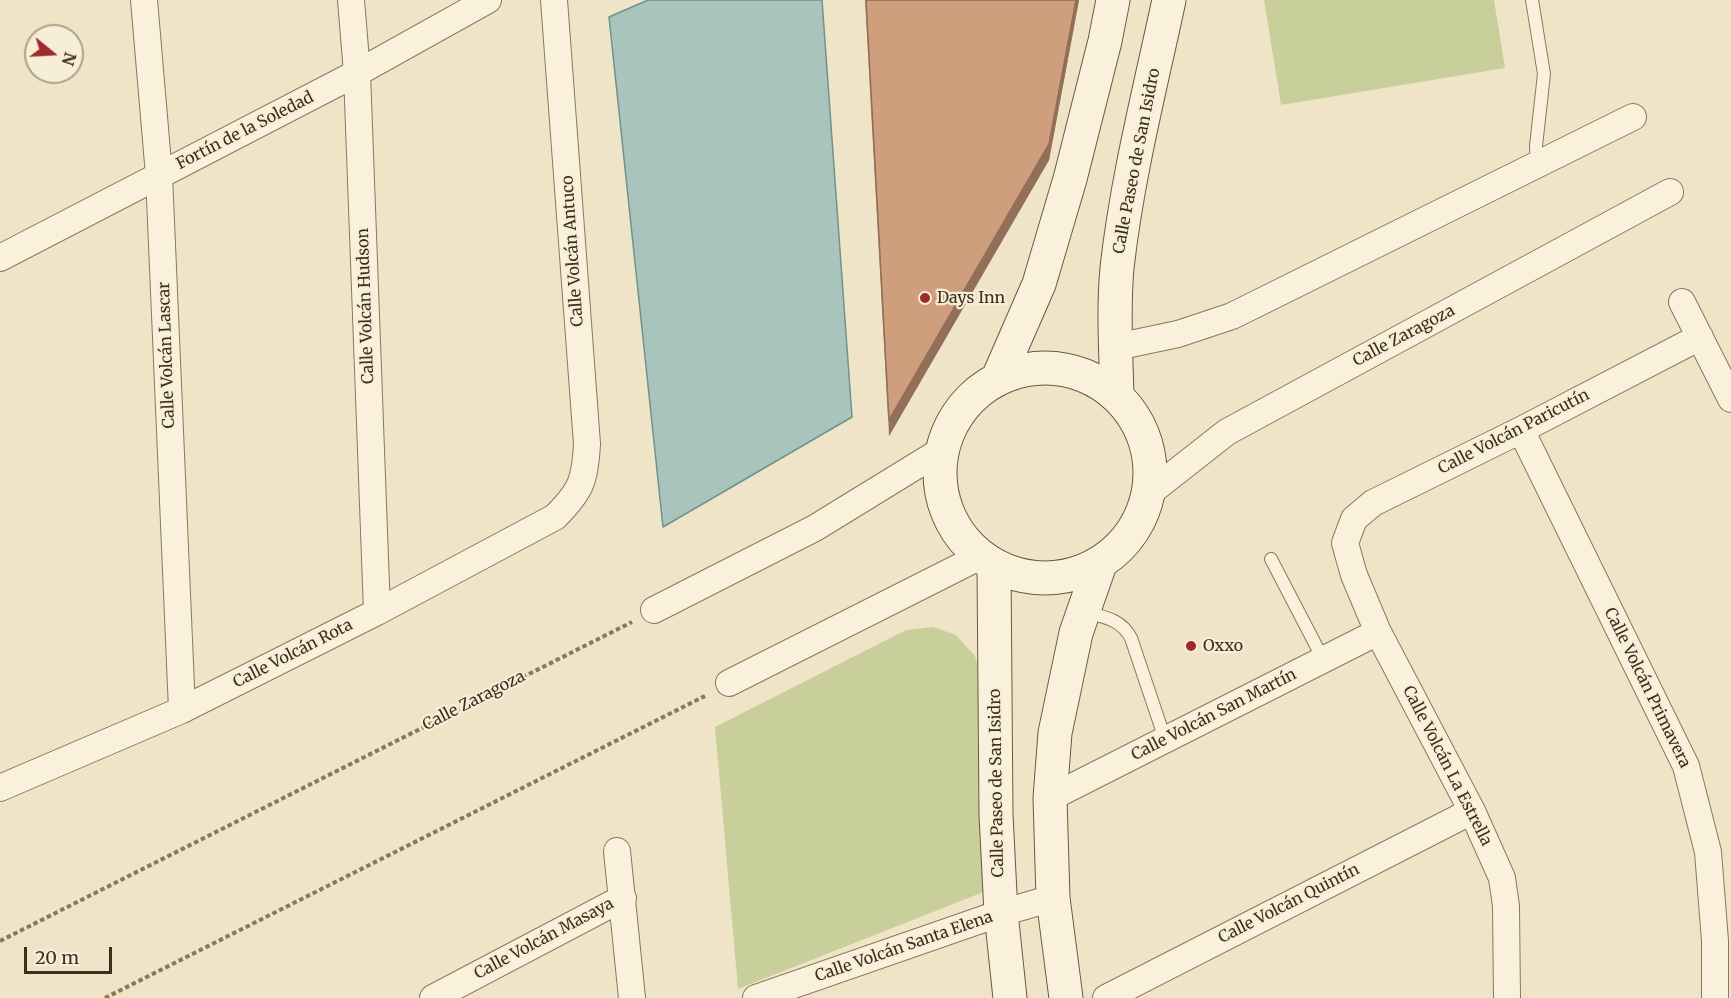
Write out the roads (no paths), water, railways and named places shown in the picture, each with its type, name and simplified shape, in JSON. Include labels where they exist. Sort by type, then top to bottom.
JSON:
[{"type":"main road","points":[[999,378],[1039,284],[1070,179],[1113,0]]},
{"type":"main road","name":"Calle Paseo de San Isidro","points":[[1118,396],[1117,271],[1126,203],[1169,0]]},
{"type":"main road","points":[[1029,368],[1061,368],[1091,378],[1118,396],[1139,424],[1150,459],[1148,494],[1131,534],[1100,564],[1066,577],[1029,578],[987,562],[953,527],[940,489],[942,450],[962,407],[999,378],[1029,368]]},
{"type":"main road","name":"Calle Paseo de San Isidro","points":[[987,562],[1001,913],[1010,998]]},
{"type":"main road","points":[[1066,998],[1053,898],[1050,798],[1055,733],[1076,633],[1100,564]]},
{"type":"street","name":"Calle Volcán Lascar","points":[[144,0],[159,175],[182,710]]},
{"type":"street","name":"Calle Volcán Hudson","points":[[351,0],[357,73],[377,612]]},
{"type":"street","name":"Fortín de la Soledad","points":[[0,258],[357,73],[488,0]]},
{"type":"street","name":"Calle Volcán Antuco","points":[[554,0],[587,444],[585,472],[573,499]]},
{"type":"street","points":[[1116,347],[1178,334],[1232,316],[1633,117]]},
{"type":"street","name":"Calle Zaragoza","points":[[1148,494],[1227,432],[1670,192]]},
{"type":"street","points":[[1682,302],[1731,399]]},
{"type":"street","name":"Calle Volcán Paricutín","points":[[1345,543],[1354,519],[1373,503],[1521,430],[1700,337]]},
{"type":"street","name":"Calle Volcán Primavera","points":[[1521,430],[1686,766],[1708,852],[1715,940],[1715,998]]},
{"type":"street","points":[[654,610],[815,528],[942,450]]},
{"type":"street","name":"Calle Volcán Rota","points":[[0,788],[182,710],[377,612],[555,517],[573,499]]},
{"type":"street","name":"Calle Volcán La Estrella","points":[[1345,543],[1354,574],[1378,632],[1472,811],[1502,878],[1506,906],[1507,998]]},
{"type":"street","points":[[729,683],[987,562]]},
{"type":"street","name":"Calle Volcán San Martín","points":[[1050,798],[1378,632]]},
{"type":"street","name":"Calle Volcán Quintín","points":[[1106,998],[1472,811]]},
{"type":"street","points":[[617,851],[632,998]]},
{"type":"street","name":"Calle Volcán Masaya","points":[[433,998],[623,898]]},
{"type":"street","name":"Calle Volcán Santa Elena","points":[[756,998],[1001,913],[1053,898]]},
{"type":"lane","points":[[1532,0],[1544,74],[1537,128],[1537,165]]},
{"type":"lane","points":[[1271,559],[1323,659]]},
{"type":"lane","points":[[1084,611],[1114,620],[1125,627],[1131,638],[1166,739]]},
{"type":"water","points":[[648,0],[822,0],[852,417],[663,527],[609,17]]},
{"type":"place","name":"Days Inn","points":[[925,298]]},
{"type":"place","name":"Oxxo","points":[[1191,646]]}]
